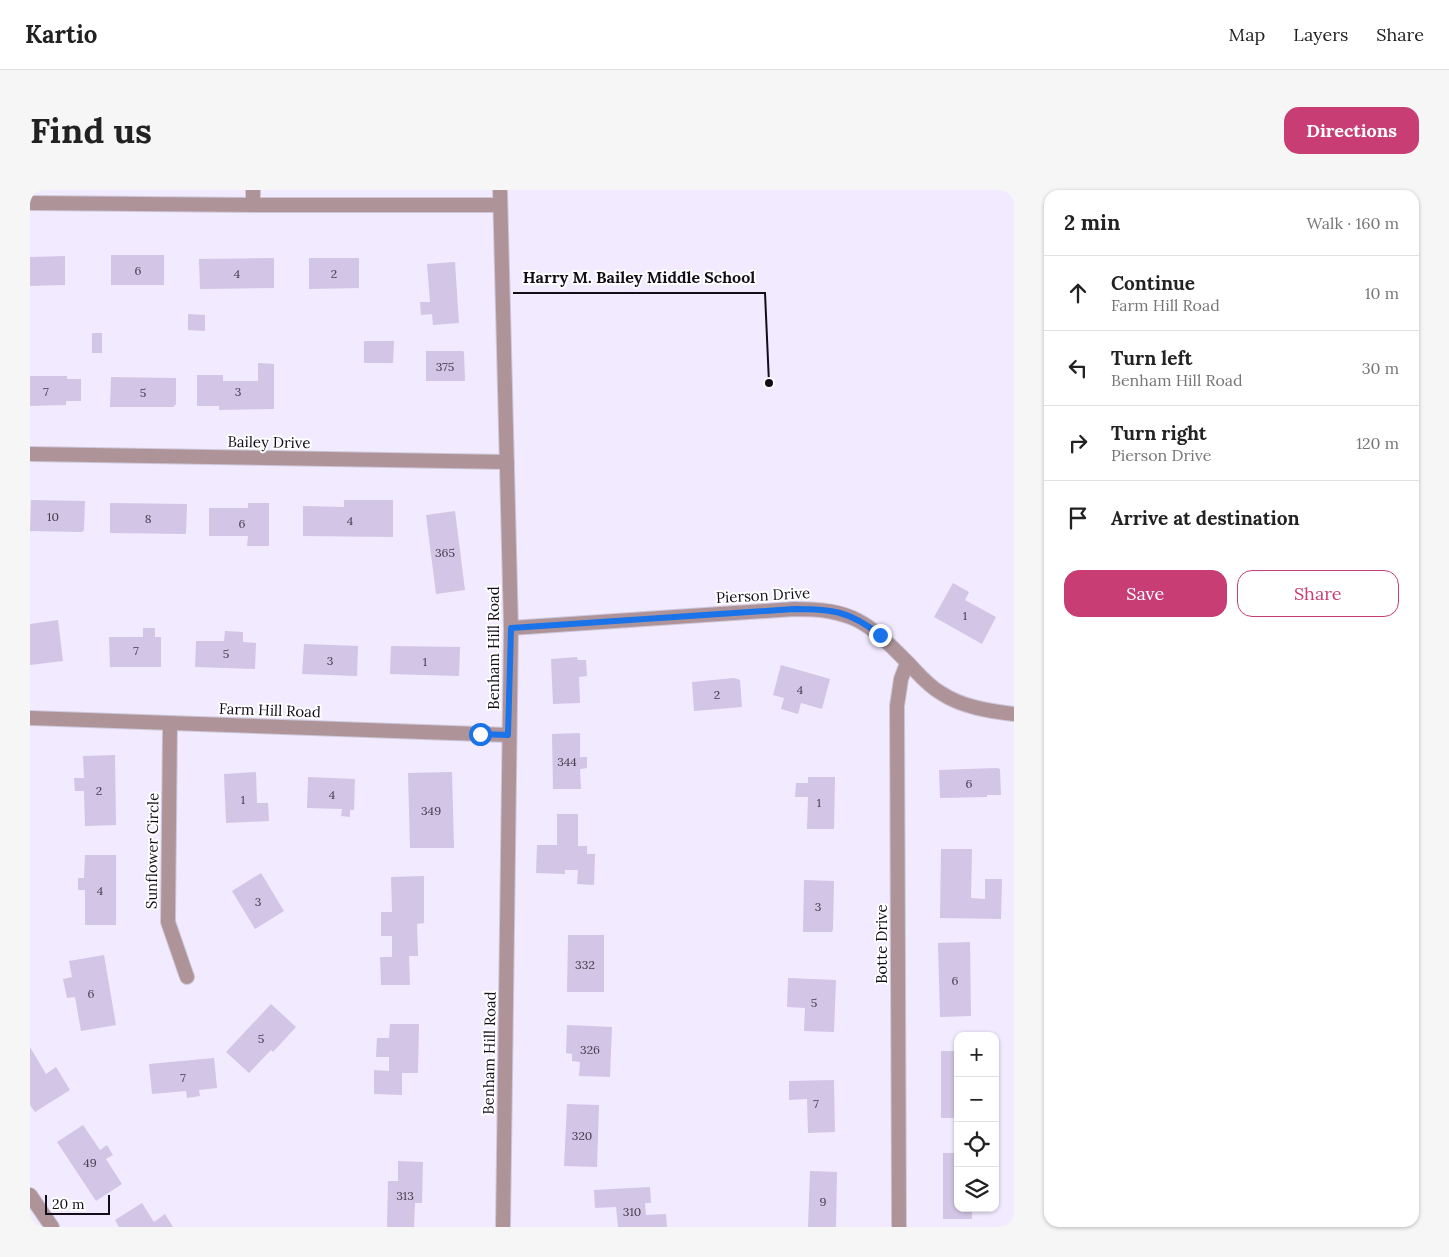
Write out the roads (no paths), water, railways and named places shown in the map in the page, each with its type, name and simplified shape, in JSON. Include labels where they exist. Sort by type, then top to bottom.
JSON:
[{"type":"street","points":[[253,190],[253,205]]},
{"type":"street","name":"Benham Hill Road","points":[[500,190],[511,628],[508,735],[503,1227]]},
{"type":"street","points":[[30,203],[500,205]]},
{"type":"street","name":"Bailey Drive","points":[[30,454],[507,462]]},
{"type":"street","name":"Pierson Drive","points":[[511,628],[794,609],[820,609],[845,613],[865,623],[880,635],[924,681],[942,694],[966,705],[1014,714]]},
{"type":"street","name":"Botte Drive","points":[[899,1227],[897,706],[907,663]]},
{"type":"street","name":"Farm Hill Road","points":[[30,718],[508,735]]},
{"type":"street","name":"Sunflower Circle","points":[[170,723],[168,922],[187,977]]},
{"type":"street","points":[[30,1195],[52,1227]]},
{"type":"place","name":"Harry M. Bailey Middle School","points":[[769,383]]}]
